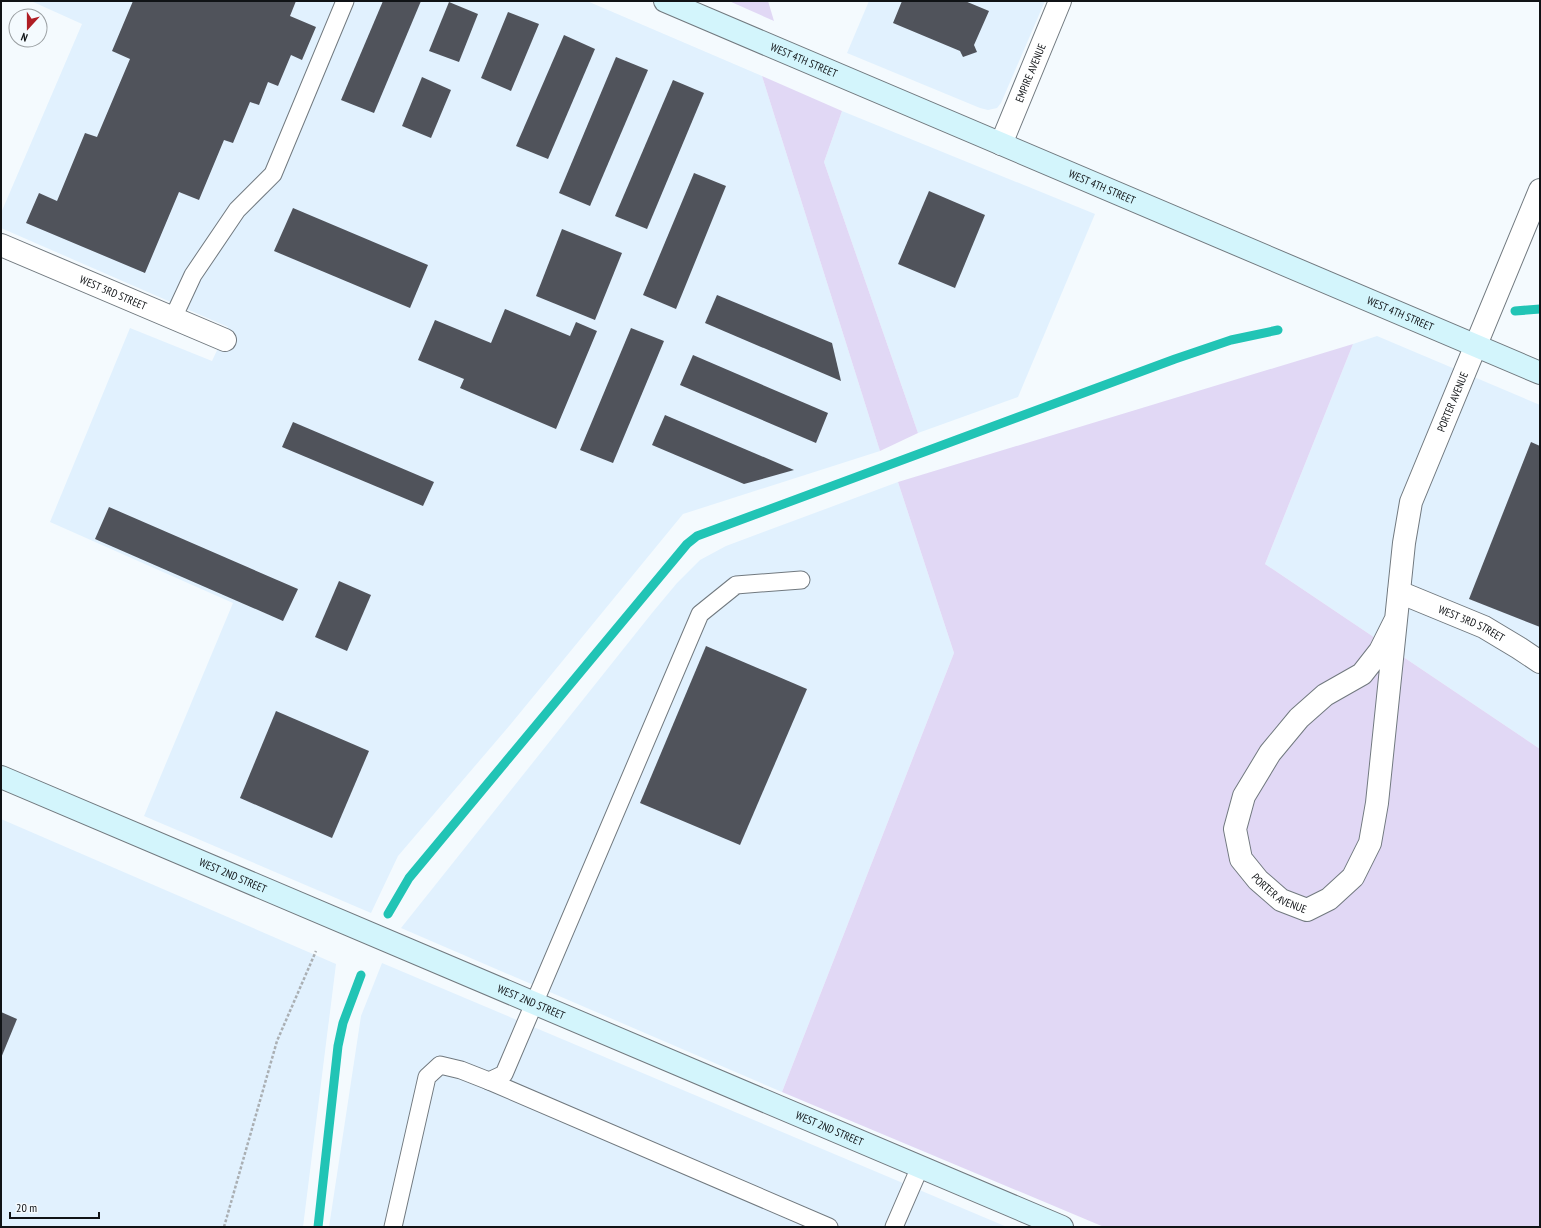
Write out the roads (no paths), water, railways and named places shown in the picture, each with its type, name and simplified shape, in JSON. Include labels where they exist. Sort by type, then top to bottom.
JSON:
[{"type":"street","name":"WEST 4TH STREET","points":[[665,1],[1540,373]]},
{"type":"street","name":"EMPIRE AVENUE","points":[[1000,144],[1060,1]]},
{"type":"street","name":"PORTER AVENUE","points":[[1395,621],[1380,651],[1362,674],[1325,696],[1299,718],[1270,753],[1244,796],[1235,829],[1241,859],[1258,880],[1281,900],[1307,910],[1329,899],[1354,877],[1370,843],[1377,803],[1395,621],[1400,592],[1404,543],[1411,502],[1540,190]]},
{"type":"street","name":"WEST 3RD STREET","points":[[1,245],[225,340]]},
{"type":"street","name":"WEST 3RD STREET","points":[[1400,592],[1484,627],[1540,662]]},
{"type":"street","name":"WEST 2ND STREET","points":[[1,777],[1062,1227]]},
{"type":"lane","points":[[174,318],[193,275],[237,210],[273,174],[345,1]]},
{"type":"lane","points":[[489,1082],[504,1074],[700,614],[736,584],[801,580]]},
{"type":"lane","points":[[393,1227],[427,1077],[440,1065],[461,1070],[829,1227]]},
{"type":"lane","points":[[894,1227],[920,1167]]},
{"type":"waterway","points":[[1515,311],[1540,309]]},
{"type":"waterway","points":[[388,914],[409,878],[687,544],[697,536],[1175,359],[1231,340],[1278,330]]},
{"type":"waterway","points":[[318,1227],[338,1046],[343,1023],[361,975]]}]
